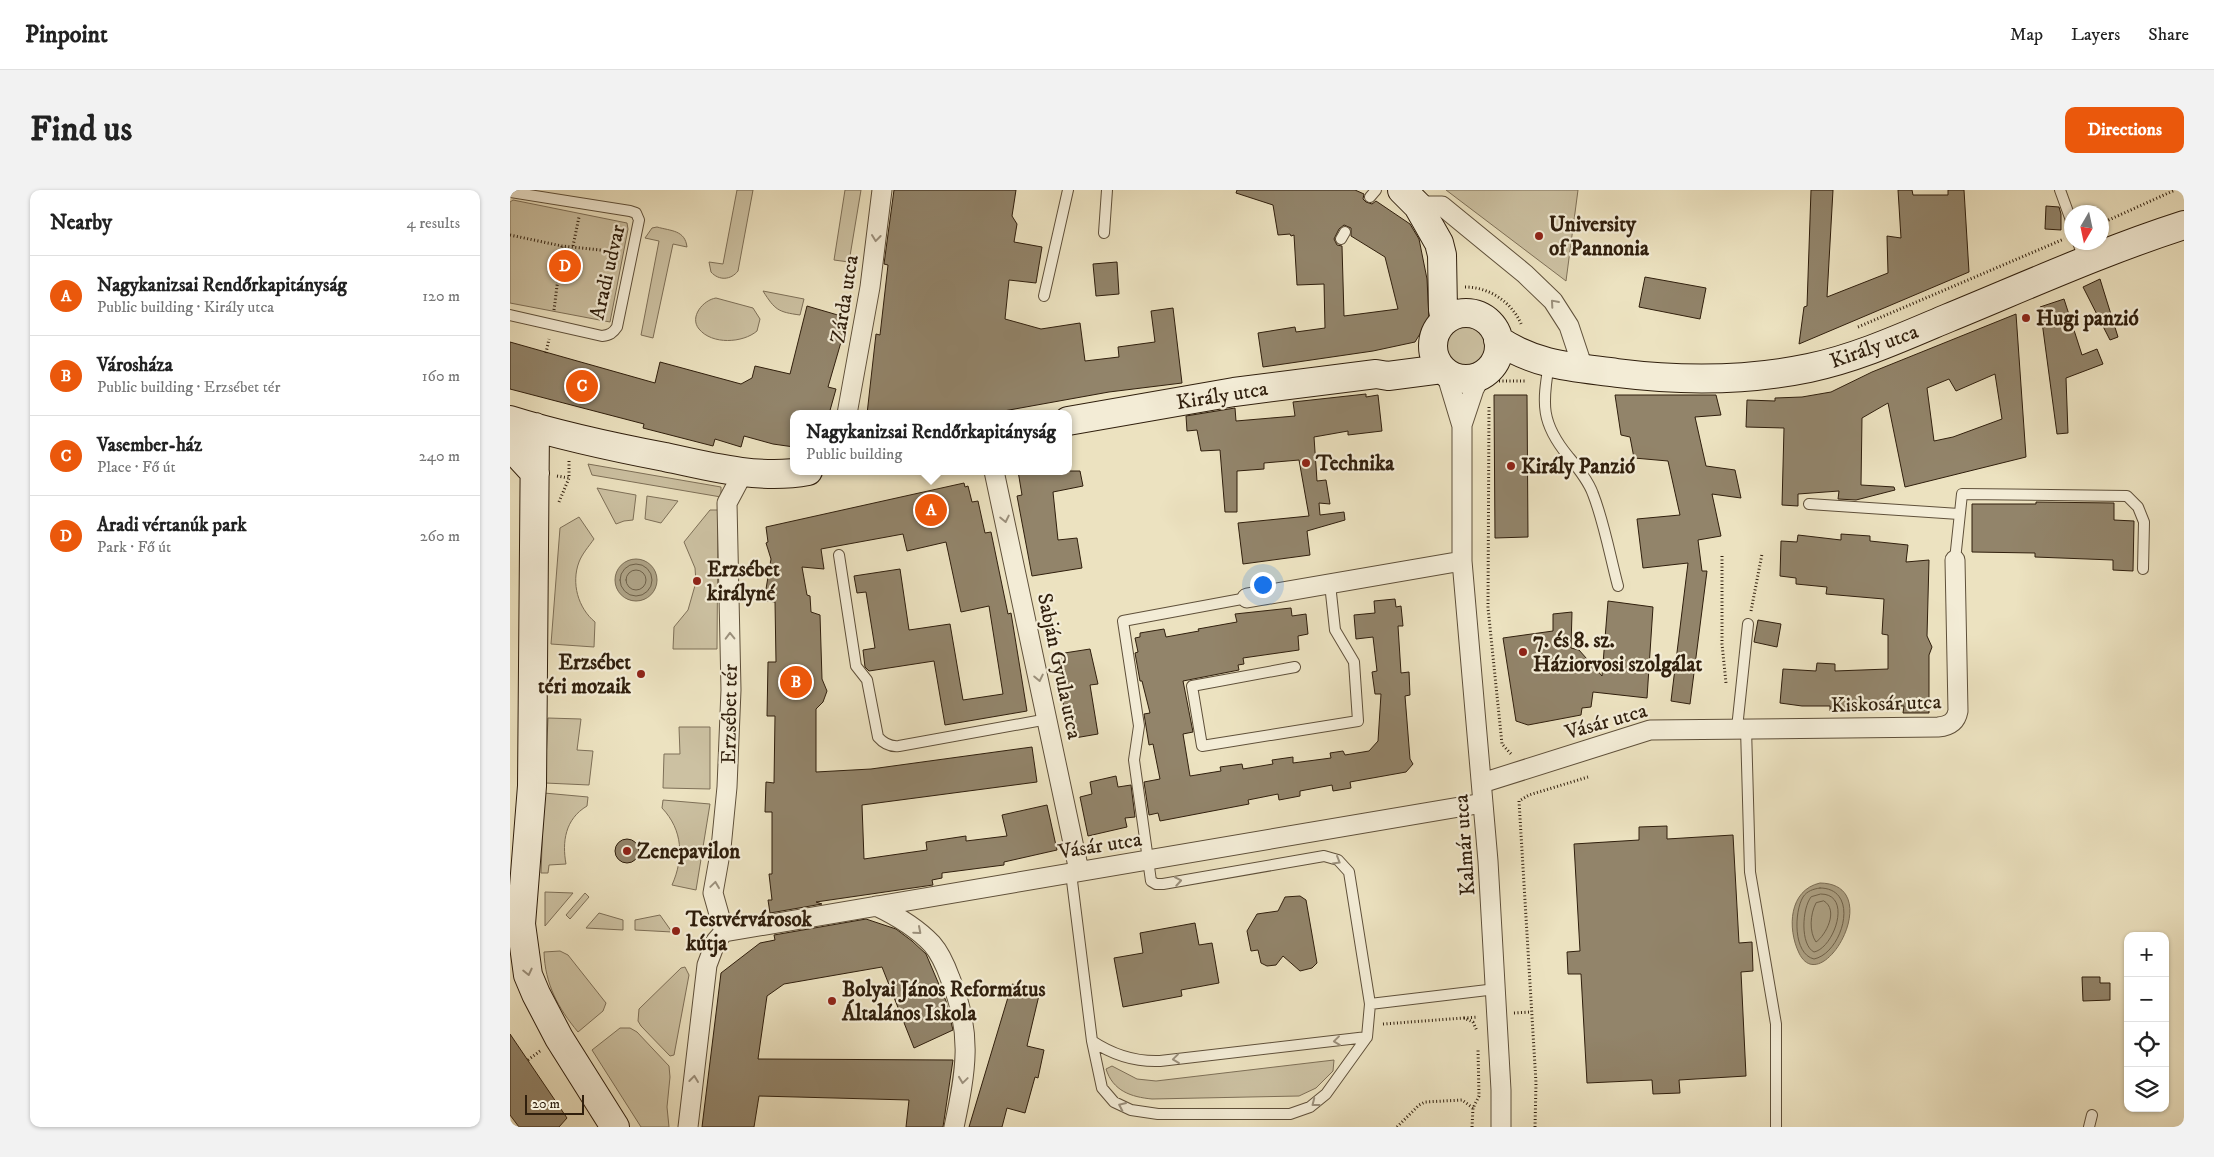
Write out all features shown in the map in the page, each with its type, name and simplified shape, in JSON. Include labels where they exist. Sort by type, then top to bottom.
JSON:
[{"type":"street","name":"Zárda utca","points":[[849,410],[870,287],[882,190]]},
{"type":"street","points":[[1410,198],[1432,230],[1442,255],[1451,267],[1459,296],[1492,326],[1498,340],[1498,356],[1488,376],[1466,380],[1455,378],[1444,371],[1433,354],[1442,310],[1442,255]]},
{"type":"street","points":[[1410,198],[1442,206],[1525,274],[1562,313],[1580,357]]},
{"type":"street","name":"Király utca","points":[[1488,376],[1506,367],[1547,370],[1580,357],[1662,377],[1721,378],[1763,375],[1810,368],[1877,348],[2081,252],[2183,228]]},
{"type":"street","points":[[1439,329],[1462,313],[1479,316]]},
{"type":"street","name":"Király utca","points":[[1376,374],[1413,357],[1439,329]]},
{"type":"street","name":"Király utca","points":[[1498,340],[1547,370]]},
{"type":"street","name":"Király utca","points":[[1072,420],[1234,392],[1376,374],[1388,376],[1444,371]]},
{"type":"street","name":"Kalmár utca","points":[[1444,371],[1462,426],[1462,561],[1482,783],[1496,989],[1501,1127]]},
{"type":"street","name":"Kalmár utca","points":[[1462,426],[1474,390],[1488,376]]},
{"type":"street","points":[[615,1127],[559,1038],[536,994],[528,975],[516,922],[532,786],[535,473],[522,424],[572,437],[697,464],[744,471],[790,473]]},
{"type":"street","points":[[510,446],[535,473]]},
{"type":"street","name":"Erzsébet tér","points":[[724,932],[713,893],[726,808],[731,690],[727,503],[744,471]]},
{"type":"street","name":"Sabján Gyula utca","points":[[995,475],[1048,719],[1075,872]]},
{"type":"street","name":"Kiskosár utca","points":[[1742,728],[1938,727],[1952,723],[1958,711],[1955,560]]},
{"type":"street","points":[[1246,598],[1462,561]]},
{"type":"street","name":"Vásár utca","points":[[1482,783],[1650,730],[1742,728]]},
{"type":"street","name":"Vásár utca","points":[[724,932],[1483,804]]},
{"type":"street","points":[[876,906],[914,928],[934,946],[959,1000],[966,1038],[965,1065],[954,1127]]},
{"type":"street","points":[[688,1127],[707,965],[716,941],[724,932]]},
{"type":"lane","points":[[1044,296],[1068,190]]},
{"type":"lane","points":[[1104,233],[1107,190]]},
{"type":"lane","points":[[2060,190],[2065,205]]},
{"type":"lane","name":"Aradi udvar","points":[[510,192],[636,213],[639,220],[618,327],[614,332],[608,336],[602,336],[510,315]]},
{"type":"lane","points":[[1547,370],[1543,402],[1546,421],[1559,445],[1576,466],[1593,494],[1618,586]]},
{"type":"lane","points":[[1955,560],[1962,494],[2127,496],[2143,514],[2143,569]]},
{"type":"lane","points":[[1809,504],[1959,514]]},
{"type":"lane","points":[[839,555],[856,666],[867,680],[878,738],[883,743],[899,746],[1048,719]]},
{"type":"lane","points":[[1295,667],[1192,686],[1202,746],[1358,721],[1354,662],[1335,630],[1330,584]]},
{"type":"lane","points":[[1075,872],[1092,1041],[1102,1088],[1114,1102],[1131,1110],[1158,1114],[1290,1114],[1310,1107],[1326,1094],[1367,1037],[1370,1025],[1370,1004],[1349,872],[1338,860],[1324,856],[1156,884],[1151,881],[1134,760],[1139,726],[1123,621],[1246,598]]},
{"type":"lane","points":[[1748,624],[1742,728],[1750,872],[1776,1024],[1776,1127]]},
{"type":"lane","points":[[1370,1004],[1496,989]]},
{"type":"lane","points":[[1092,1041],[1112,1054],[1148,1062],[1367,1037]]},
{"type":"lane","points":[[2089,1127],[2092,1115]]},
{"type":"path","points":[[2109,220],[2176,190]]},
{"type":"path","points":[[573,246],[582,203]]},
{"type":"path","points":[[510,235],[562,246],[633,254]]},
{"type":"path","points":[[1856,328],[2064,239]]},
{"type":"path","points":[[546,354],[552,325],[562,246]]},
{"type":"path","points":[[1488,376],[1500,380],[1547,370]]},
{"type":"path","points":[[1489,406],[1488,608],[1502,744],[1515,758],[1523,758],[1529,795]]},
{"type":"path","points":[[1748,624],[1762,554]]},
{"type":"path","points":[[1722,556],[1722,644],[1726,690]]},
{"type":"path","points":[[1535,1127],[1536,1083],[1519,801],[1529,795],[1588,777]]},
{"type":"path","points":[[1370,1025],[1464,1018],[1473,1022],[1477,1030],[1477,1040]]},
{"type":"path","points":[[1472,1127],[1472,1108],[1479,1096],[1478,1049]]},
{"type":"path","points":[[1398,1127],[1419,1105],[1426,1102],[1462,1100],[1472,1108]]},
{"type":"shaded area","points":[[737,190],[753,190],[738,271],[728,278],[721,278],[711,272],[709,262],[723,264]]},
{"type":"shaded area","points":[[845,190],[861,190],[849,262],[834,260]]},
{"type":"shaded area","name":"University of Pannonia","points":[[1446,190],[1578,190],[1566,281]]},
{"type":"shaded area","points":[[513,200],[627,223],[628,229],[610,322],[510,303],[510,202]]},
{"type":"shaded area","points":[[657,227],[680,234],[686,241],[687,247],[673,244],[653,338],[641,335],[659,241],[645,238],[652,228]]},
{"type":"shaded area","points":[[763,291],[804,299],[800,315],[778,309]]},
{"type":"shaded area","points":[[716,298],[753,308],[760,319],[757,331],[736,340],[719,340],[705,334],[696,324],[697,314],[706,302]]},
{"type":"shaded area","points":[[1460,325],[1468,325],[1479,331],[1485,346],[1479,361],[1468,367],[1460,367],[1449,361],[1443,350],[1443,342],[1449,331]]},
{"type":"shaded area","points":[[588,464],[721,487],[721,497],[592,475]]},
{"type":"shaded area","points":[[597,488],[636,495],[633,520],[616,524]]},
{"type":"shaded area","points":[[647,496],[678,501],[661,523],[645,519]]},
{"type":"shaded area","points":[[710,510],[718,510],[717,649],[673,649],[674,627],[688,610],[696,582],[695,568],[684,542]]},
{"type":"shaded area","points":[[579,517],[594,539],[580,559],[576,587],[584,610],[595,622],[594,647],[551,644],[560,528]]},
{"type":"shaded area","points":[[548,718],[581,719],[577,750],[593,751],[589,785],[545,783]]},
{"type":"shaded area","points":[[679,727],[710,727],[710,789],[663,788],[664,754],[680,754]]},
{"type":"shaded area","points":[[544,793],[588,797],[587,806],[574,817],[567,832],[564,847],[566,864],[549,865],[548,873],[541,873]]},
{"type":"shaded area","points":[[663,800],[710,804],[696,890],[672,885],[680,855],[678,835],[662,808]]},
{"type":"shaded area","points":[[545,892],[573,893],[545,926]]},
{"type":"shaded area","points":[[585,893],[589,897],[570,919],[566,915]]},
{"type":"shaded area","points":[[599,913],[623,920],[623,930],[586,928]]},
{"type":"shaded area","points":[[660,915],[672,932],[635,930],[635,920]]},
{"type":"shaded area","points":[[560,951],[568,955],[606,1003],[603,1011],[578,1032],[559,1005],[547,975],[544,952]]},
{"type":"shaded area","points":[[685,967],[689,975],[674,1055],[670,1056],[641,1026],[638,1021],[639,1009],[681,968]]},
{"type":"shaded area","points":[[620,1028],[630,1028],[637,1032],[669,1066],[670,1077],[667,1107],[669,1127],[641,1127],[592,1050]]},
{"type":"shaded area","points":[[1334,1060],[1333,1071],[1316,1088],[1299,1096],[1144,1098],[1137,1097],[1118,1088],[1109,1077],[1106,1069],[1112,1066],[1137,1079],[1156,1081]]},
{"type":"water","points":[[636,559],[651,565],[657,580],[651,595],[636,601],[621,595],[615,580],[621,565]]},
{"type":"water","points":[[1820,883],[1840,888],[1849,901],[1849,918],[1844,936],[1834,952],[1822,962],[1809,964],[1799,953],[1795,943],[1792,922],[1793,911],[1802,893]]},
{"type":"building","points":[[894,190],[1016,190],[1012,216],[1017,224],[1014,242],[1042,247],[1036,283],[1009,280],[1005,319],[1041,329],[1080,323],[1085,361],[1119,357],[1118,347],[1155,342],[1151,311],[1173,308],[1182,383],[1109,392],[1009,410],[867,410],[876,334],[880,335],[888,265],[884,264]]},
{"type":"building","points":[[1237,190],[1355,190],[1364,194],[1363,199],[1366,202],[1372,204],[1376,201],[1410,224],[1419,239],[1427,279],[1429,319],[1415,342],[1373,351],[1263,367],[1258,333],[1295,327],[1296,332],[1325,328],[1324,284],[1297,285],[1294,235],[1278,235],[1273,205],[1236,193]],"holes":[[[1344,225],[1351,228],[1351,236],[1385,257],[1398,309],[1344,316],[1342,246],[1337,245],[1334,239],[1339,229]]]},
{"type":"building","points":[[1811,190],[1833,190],[1827,297],[1888,273],[1887,236],[1901,238],[1898,190],[1912,190],[1913,195],[1948,195],[1948,190],[1964,190],[1969,272],[1799,344],[1804,307],[1807,306]]},
{"type":"building","points":[[2046,206],[2059,207],[2061,230],[2045,229]]},
{"type":"building","points":[[1117,262],[1119,294],[1096,296],[1093,264]]},
{"type":"building","points":[[1645,277],[1706,288],[1700,319],[1639,307]]},
{"type":"building","points":[[2100,279],[2118,337],[2110,340],[2083,287]]},
{"type":"building","points":[[2064,299],[2082,355],[2097,349],[2103,364],[2066,378],[2068,433],[2057,434],[2040,307]]},
{"type":"building","points":[[807,306],[848,318],[828,387],[836,389],[830,410],[790,410],[790,446],[744,436],[741,447],[715,439],[713,446],[643,428],[644,424],[510,389],[510,342],[655,383],[660,362],[741,384],[752,378],[755,366],[790,374]]},
{"type":"building","points":[[2016,314],[2026,457],[1905,487],[1888,403],[1862,418],[1861,485],[1894,487],[1895,490],[1856,500],[1838,499],[1839,491],[1798,494],[1798,506],[1782,505],[1784,428],[1746,427],[1747,400],[1775,401],[1775,398],[1802,397],[1831,392],[1872,372]],"holes":[[[1995,374],[2002,419],[1953,437],[1934,441],[1927,388],[1949,379],[1956,391]]]},
{"type":"building","points":[[1366,394],[1366,397],[1378,395],[1382,431],[1348,435],[1348,431],[1314,437],[1317,481],[1326,480],[1330,504],[1319,503],[1320,515],[1344,512],[1345,520],[1307,531],[1310,555],[1243,564],[1238,523],[1309,516],[1299,460],[1264,463],[1264,469],[1237,471],[1237,512],[1225,512],[1220,450],[1201,451],[1197,430],[1187,431],[1186,416],[1235,408],[1236,421],[1295,416],[1293,402]]},
{"type":"building","name":"Király Panzió","points":[[1494,395],[1527,395],[1528,537],[1495,538]]},
{"type":"building","points":[[1615,395],[1716,395],[1721,415],[1695,417],[1706,466],[1735,470],[1741,498],[1712,494],[1721,536],[1698,540],[1702,571],[1707,571],[1690,704],[1671,701],[1688,563],[1643,568],[1637,519],[1680,515],[1668,461],[1634,458],[1630,437],[1621,435]]},
{"type":"building","points":[[1072,471],[1080,471],[1083,486],[1053,492],[1058,540],[1077,538],[1082,568],[1032,576],[1017,496],[1022,495],[1019,475],[1072,475]]},
{"type":"building","points":[[964,483],[965,487],[968,486],[972,502],[978,501],[985,533],[991,532],[1008,614],[1011,613],[1027,711],[945,725],[934,661],[869,671],[865,667],[863,650],[875,648],[866,592],[857,593],[854,576],[900,569],[909,630],[950,624],[963,700],[1003,694],[989,606],[961,612],[946,542],[907,551],[903,534],[821,549],[824,569],[802,567],[807,595],[810,596],[811,612],[820,615],[822,679],[827,691],[823,702],[816,709],[816,772],[871,769],[1032,747],[1037,782],[862,805],[864,859],[927,850],[926,842],[966,836],[966,841],[1007,836],[1002,815],[1047,805],[1057,850],[1004,862],[1004,865],[942,873],[942,878],[932,880],[933,885],[816,902],[822,904],[770,913],[768,900],[772,900],[769,874],[772,874],[772,812],[765,812],[766,782],[774,783],[775,716],[767,716],[768,662],[776,662],[775,602],[764,601],[771,559],[766,543],[768,542],[766,527]]},
{"type":"building","points":[[2036,502],[2114,503],[2114,520],[2134,521],[2133,571],[2113,570],[2113,560],[2035,557],[2035,553],[1972,552],[1972,504],[2036,504]]},
{"type":"building","points":[[1841,534],[1870,536],[1870,541],[1908,545],[1906,562],[1929,560],[1927,636],[1932,647],[1929,655],[1929,713],[1903,713],[1904,706],[1869,706],[1869,710],[1830,711],[1830,706],[1802,706],[1780,703],[1783,669],[1816,671],[1817,663],[1835,664],[1835,671],[1888,669],[1888,635],[1882,634],[1884,599],[1826,594],[1827,587],[1796,584],[1796,578],[1780,576],[1781,541],[1797,542],[1798,535],[1841,540]]},
{"type":"building","points":[[1395,599],[1396,607],[1401,606],[1403,626],[1398,626],[1401,673],[1409,672],[1410,695],[1405,696],[1410,759],[1413,764],[1406,772],[1350,782],[1351,788],[1333,791],[1332,785],[1300,791],[1300,796],[1279,800],[1278,794],[1248,800],[1249,804],[1160,821],[1158,813],[1149,815],[1144,782],[1160,779],[1153,744],[1149,745],[1144,714],[1150,713],[1142,681],[1140,681],[1135,653],[1138,652],[1135,638],[1140,637],[1140,633],[1164,629],[1166,637],[1199,631],[1198,629],[1237,622],[1235,614],[1291,608],[1292,616],[1306,614],[1308,634],[1298,636],[1299,650],[1243,658],[1244,664],[1238,665],[1239,670],[1183,681],[1193,732],[1183,734],[1190,776],[1221,771],[1220,767],[1242,764],[1243,769],[1273,764],[1272,760],[1293,757],[1293,763],[1331,758],[1330,753],[1343,751],[1345,755],[1369,751],[1378,741],[1381,694],[1375,694],[1372,672],[1377,671],[1373,637],[1356,639],[1354,615],[1375,613],[1374,601]]},
{"type":"building","points":[[1608,601],[1653,607],[1647,698],[1593,692],[1591,707],[1582,708],[1581,715],[1528,725],[1516,721],[1503,638],[1553,631],[1553,614],[1572,612],[1571,648],[1579,650],[1602,676]]},
{"type":"building","points":[[1758,620],[1781,624],[1777,647],[1754,642]]},
{"type":"building","points":[[1090,649],[1098,684],[1090,685],[1098,734],[1069,739],[1062,696],[1065,695],[1058,654]]},
{"type":"building","points":[[1116,776],[1118,787],[1131,785],[1135,817],[1125,818],[1127,827],[1088,836],[1080,797],[1092,794],[1090,782]]},
{"type":"building","points":[[1667,826],[1667,839],[1733,835],[1739,943],[1752,942],[1753,971],[1741,972],[1746,1076],[1679,1080],[1680,1093],[1653,1094],[1652,1080],[1587,1083],[1581,974],[1568,974],[1567,952],[1580,951],[1574,844],[1639,840],[1639,827]]},
{"type":"building","name":"Zenepavilon","points":[[627,839],[635,843],[639,851],[635,859],[627,863],[619,859],[615,851],[619,843]]},
{"type":"building","points":[[1300,896],[1306,900],[1317,963],[1312,968],[1300,971],[1283,956],[1276,965],[1267,966],[1261,963],[1258,950],[1251,951],[1247,931],[1257,914],[1278,911],[1285,897]]},
{"type":"building","points":[[866,919],[896,929],[926,954],[946,1001],[953,1030],[914,1048],[882,967],[784,984],[767,996],[758,1059],[953,1060],[943,1127],[906,1127],[909,1100],[759,1096],[754,1127],[702,1127],[721,973],[760,943],[775,940],[774,935]]},
{"type":"building","points":[[1195,923],[1199,945],[1212,943],[1219,983],[1181,990],[1182,996],[1123,1007],[1114,958],[1143,953],[1140,933]]},
{"type":"building","points":[[2082,977],[2100,977],[2100,983],[2110,983],[2110,1000],[2083,1001]]},
{"type":"building","points":[[1012,984],[1040,991],[1027,1046],[1044,1050],[1038,1078],[1035,1077],[1025,1113],[1007,1108],[1002,1127],[969,1127]]},
{"type":"building","points":[[510,1034],[567,1118],[559,1127],[519,1127],[510,1115]]},
{"type":"place","name":"University of Pannonia","points":[[1539,236]]},
{"type":"place","name":"Aradi vértanúk park","points":[[565,266]]},
{"type":"place","name":"Hugi panzió","points":[[2026,318]]},
{"type":"place","name":"Vasember-ház","points":[[582,386]]},
{"type":"place","name":"Technika","points":[[1306,463]]},
{"type":"place","name":"Király Panzió","points":[[1511,466]]},
{"type":"place","name":"Nagykanizsai Rendőrkapitányság","points":[[931,510]]},
{"type":"place","name":"Erzsébet királyné","points":[[697,581]]},
{"type":"place","name":"7. és 8. sz. Háziorvosi szolgálat","points":[[1523,652]]},
{"type":"place","name":"Erzsébet téri mozaik","points":[[641,674]]},
{"type":"place","name":"Városháza","points":[[796,682]]},
{"type":"place","name":"Zenepavilon","points":[[627,851]]},
{"type":"place","name":"Testvérvárosok kútja","points":[[676,931]]},
{"type":"place","name":"Bolyai János Református Általános Iskola","points":[[832,1001]]}]
